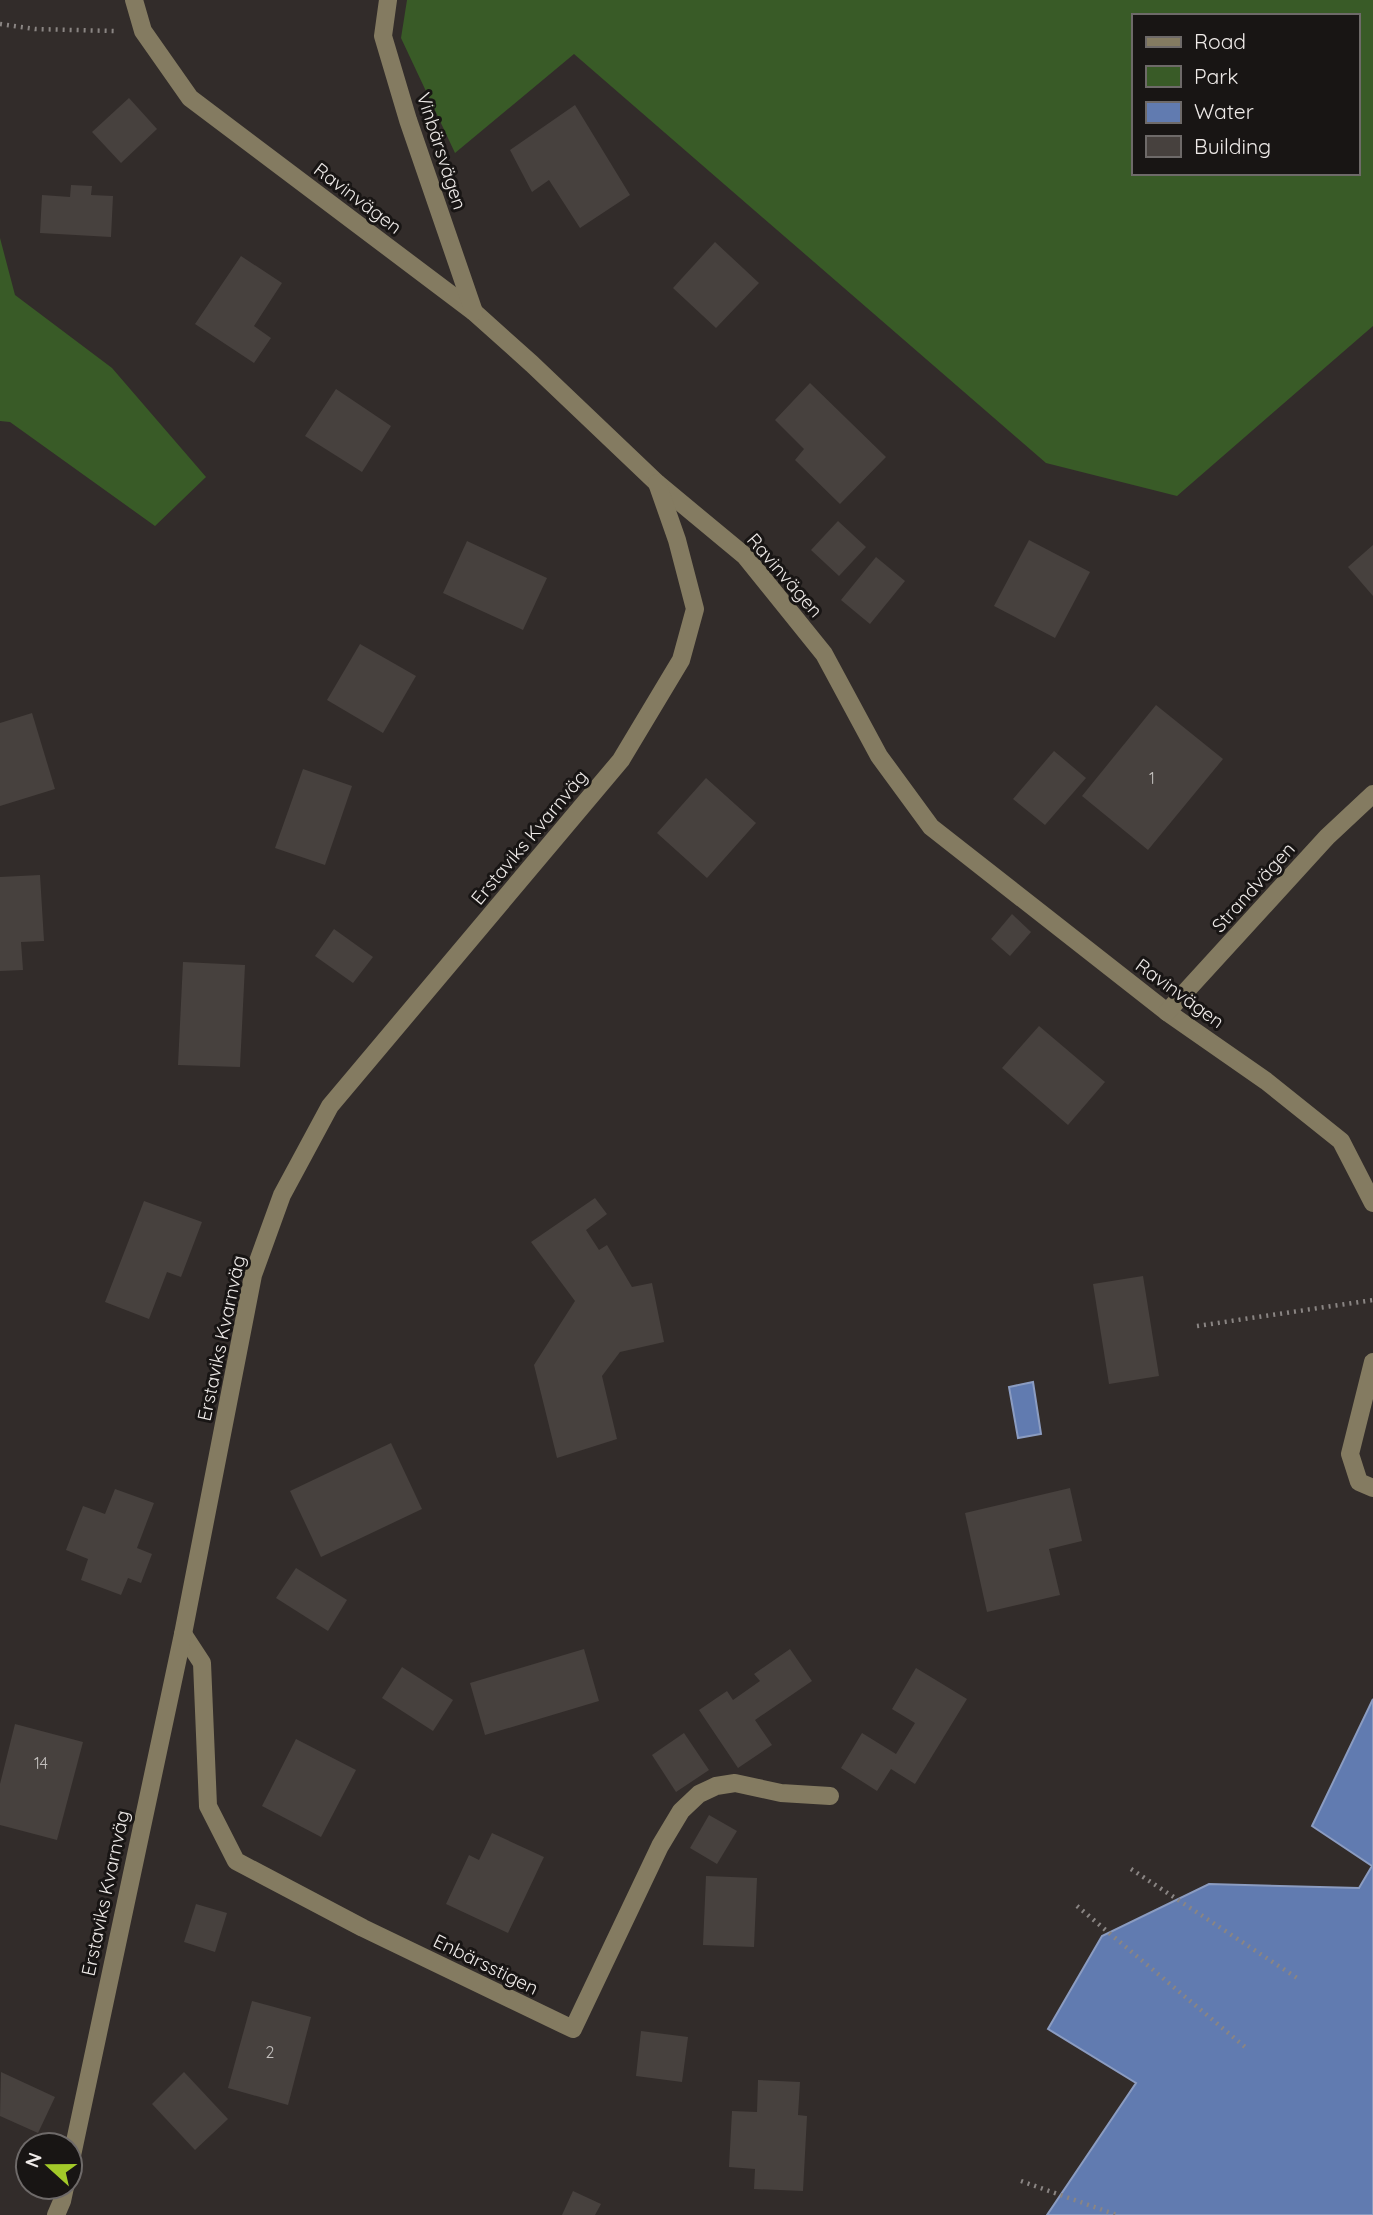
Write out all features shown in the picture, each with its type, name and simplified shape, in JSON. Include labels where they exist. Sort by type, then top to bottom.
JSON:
[{"type":"street","name":"Ravinvägen","points":[[134,0],[143,32],[190,98],[474,312],[657,482],[745,555],[824,654],[879,756],[931,827],[1167,1012],[1266,1081],[1341,1141],[1373,1203]]},
{"type":"street","name":"Vinbärsvägen","points":[[388,0],[383,36],[408,120],[474,312]]},
{"type":"street","name":"Erstaviks Kvarnväg","points":[[77,2131],[183,1634],[253,1275],[282,1195],[330,1106],[621,760],[681,660],[695,609],[677,540],[657,482]]},
{"type":"street","name":"Strandvägen","points":[[1167,1012],[1327,837],[1373,794]]},
{"type":"street","points":[[1373,1362],[1350,1454],[1359,1482],[1373,1488]]},
{"type":"street","name":"Enbärsstigen","points":[[183,1634],[202,1663],[208,1806],[236,1861],[363,1928],[573,2029],[660,1846],[681,1811],[699,1794],[716,1786],[735,1783],[781,1793],[830,1796]]},
{"type":"path","points":[[0,24],[35,29],[143,32]]},
{"type":"path","points":[[1197,1326],[1373,1300]]},
{"type":"path","points":[[1131,1869],[1297,1978]]},
{"type":"path","points":[[1077,1906],[1245,2047]]},
{"type":"path","points":[[1021,2181],[1117,2215]]},
{"type":"green space","points":[[407,0],[1373,0],[1373,326],[1177,496],[1046,463],[574,54],[455,153],[401,38]]},
{"type":"green space","points":[[0,238],[15,295],[112,368],[206,477],[155,526],[10,422],[0,421]]},
{"type":"water","points":[[1033,1382],[1041,1434],[1018,1438],[1009,1387]]},
{"type":"water","points":[[1373,1699],[1373,2215],[1047,2215],[1136,2083],[1048,2029],[1102,1936],[1209,1884],[1359,1888],[1372,1866],[1312,1826]]},
{"type":"building","points":[[129,98],[157,129],[121,163],[92,132]]},
{"type":"building","points":[[575,105],[630,195],[580,228],[549,180],[532,192],[510,150]]},
{"type":"building","points":[[71,185],[92,186],[91,195],[113,196],[111,237],[40,233],[42,195],[70,197]]},
{"type":"building","points":[[715,242],[759,283],[716,328],[673,288]]},
{"type":"building","points":[[241,256],[282,283],[254,326],[271,338],[254,363],[195,324]]},
{"type":"building","points":[[810,383],[886,457],[840,504],[795,460],[804,449],[775,420]]},
{"type":"building","points":[[336,389],[391,426],[362,472],[305,436]]},
{"type":"building","points":[[838,521],[866,547],[839,576],[811,550]]},
{"type":"building","points":[[1029,540],[1090,572],[1055,638],[994,606]]},
{"type":"building","points":[[467,541],[547,578],[523,630],[443,593]]},
{"type":"building","points":[[1373,545],[1373,596],[1348,567]]},
{"type":"building","points":[[876,557],[905,581],[870,624],[841,600]]},
{"type":"building","points":[[360,644],[416,676],[383,733],[327,700]]},
{"type":"building","points":[[1156,705],[1223,759],[1148,850],[1082,796]]},
{"type":"building","points":[[32,713],[55,789],[0,806],[0,723]]},
{"type":"building","points":[[1054,751],[1086,778],[1045,825],[1013,799]]},
{"type":"building","points":[[303,769],[352,786],[325,865],[275,848]]},
{"type":"building","points":[[706,778],[756,823],[707,878],[657,833]]},
{"type":"building","points":[[40,875],[44,941],[21,942],[23,970],[0,971],[0,877]]},
{"type":"building","points":[[1012,914],[1031,932],[1010,956],[991,939]]},
{"type":"building","points":[[334,929],[373,957],[353,983],[315,956]]},
{"type":"building","points":[[183,962],[245,965],[240,1067],[178,1065]]},
{"type":"building","points":[[1039,1026],[1105,1082],[1068,1125],[1002,1068]]},
{"type":"building","points":[[595,1198],[607,1214],[586,1230],[599,1250],[607,1245],[632,1287],[652,1283],[664,1342],[620,1352],[602,1376],[617,1439],[557,1458],[534,1365],[575,1301],[531,1242]]},
{"type":"building","points":[[144,1201],[202,1222],[181,1277],[167,1272],[149,1319],[105,1302]]},
{"type":"building","points":[[1143,1276],[1159,1376],[1109,1384],[1093,1284]]},
{"type":"building","points":[[391,1443],[422,1509],[321,1557],[290,1491]]},
{"type":"building","points":[[1070,1488],[1082,1541],[1049,1549],[1060,1595],[987,1612],[965,1513]]},
{"type":"building","points":[[115,1489],[154,1503],[137,1548],[152,1554],[141,1583],[128,1578],[121,1595],[81,1580],[88,1559],[66,1550],[83,1506],[105,1514]]},
{"type":"building","points":[[296,1568],[347,1600],[328,1631],[276,1598]]},
{"type":"building","points":[[584,1649],[599,1701],[485,1735],[470,1683]]},
{"type":"building","points":[[790,1649],[812,1681],[755,1720],[772,1745],[738,1768],[699,1710],[727,1691],[733,1700],[760,1681],[754,1674]]},
{"type":"building","points":[[402,1667],[453,1700],[433,1731],[382,1698]]},
{"type":"building","points":[[916,1668],[967,1699],[915,1784],[891,1769],[877,1791],[841,1768],[862,1733],[896,1754],[915,1723],[892,1709]]},
{"type":"building","points":[[15,1724],[83,1742],[57,1840],[0,1825],[0,1784]]},
{"type":"building","points":[[684,1733],[709,1770],[676,1792],[652,1755]]},
{"type":"building","points":[[296,1739],[356,1770],[321,1837],[262,1806]]},
{"type":"building","points":[[709,1815],[737,1831],[717,1864],[690,1848]]},
{"type":"building","points":[[492,1833],[544,1857],[508,1933],[446,1904],[469,1855],[479,1860]]},
{"type":"building","points":[[706,1876],[757,1878],[754,1947],[703,1945]]},
{"type":"building","points":[[196,1904],[227,1913],[215,1952],[184,1942]]},
{"type":"building","points":[[252,2001],[311,2017],[288,2105],[228,2088]]},
{"type":"building","points":[[641,2031],[688,2037],[682,2082],[636,2076]]},
{"type":"building","points":[[1,2072],[55,2097],[39,2131],[0,2116]]},
{"type":"building","points":[[184,2072],[228,2119],[195,2150],[152,2104]]},
{"type":"building","points":[[758,2080],[800,2082],[798,2115],[807,2116],[803,2191],[754,2189],[755,2169],[729,2167],[732,2111],[757,2112]]},
{"type":"building","points":[[573,2191],[601,2204],[595,2215],[562,2215]]}]
